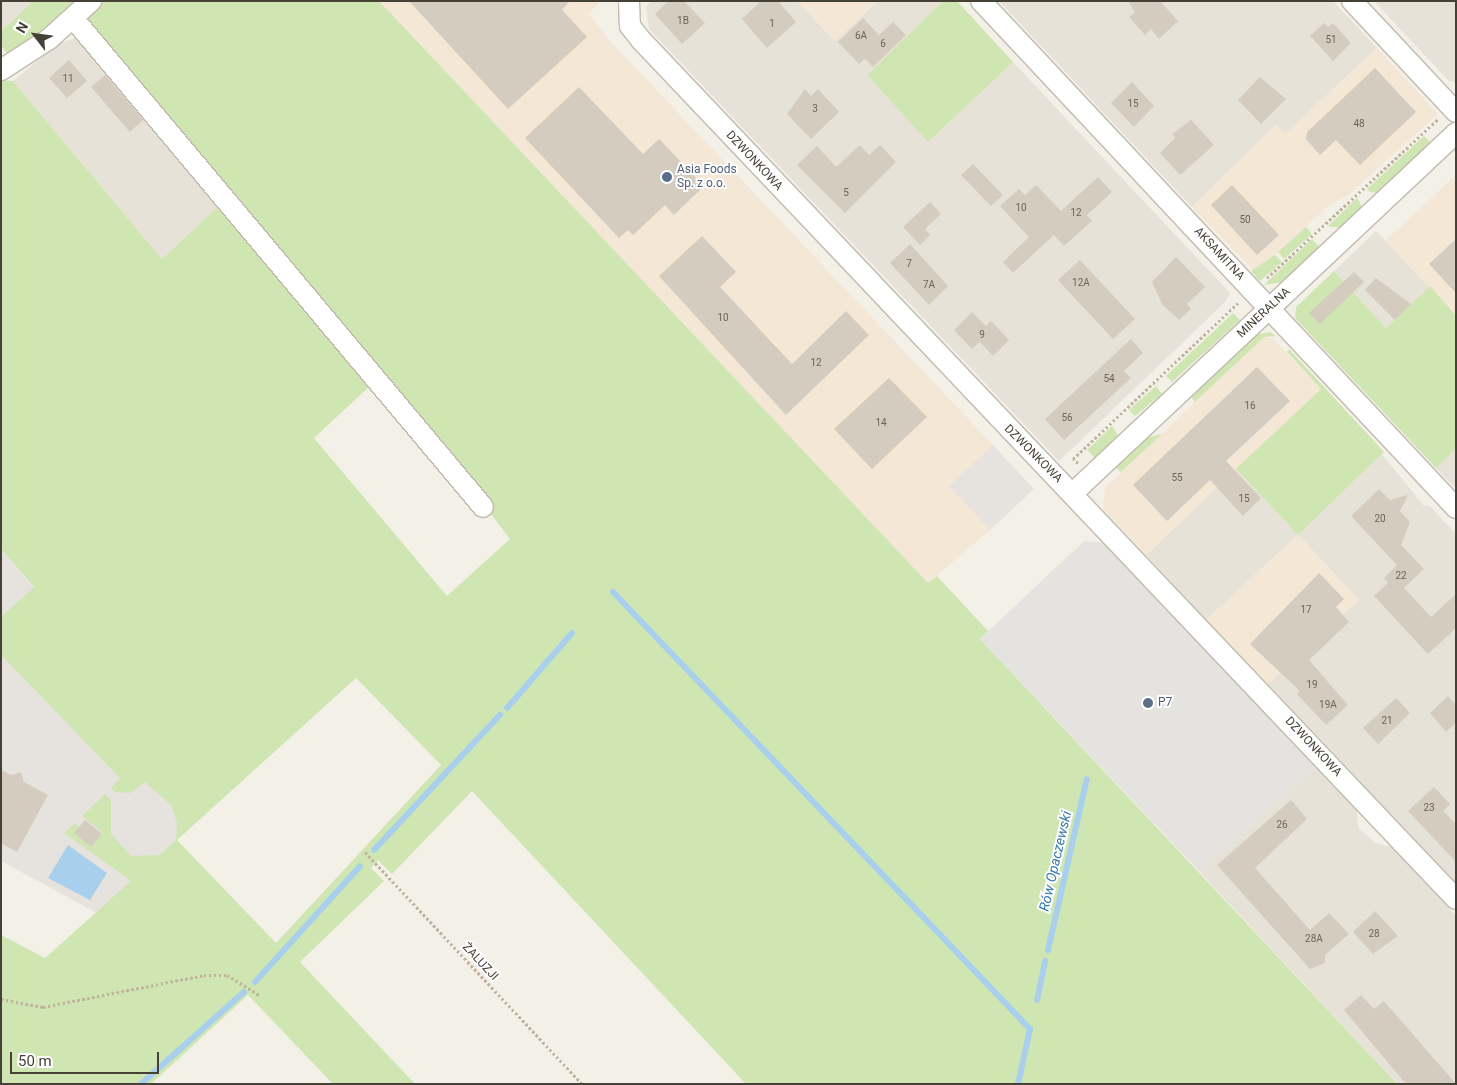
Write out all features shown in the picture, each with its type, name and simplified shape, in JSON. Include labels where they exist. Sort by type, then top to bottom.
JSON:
[{"type":"street","points":[[1,70],[73,18],[91,1]]},
{"type":"street","name":"DZWONKOWA","points":[[629,1],[627,16],[637,36],[1073,493],[1456,899]]},
{"type":"street","name":"AKSAMITNA","points":[[981,1],[1456,508]]},
{"type":"street","points":[[1352,1],[1449,113]]},
{"type":"street","points":[[73,18],[483,507]]},
{"type":"street","name":"MINERALNA","points":[[1073,493],[1456,133]]},
{"type":"path","points":[[1261,283],[1449,113]]},
{"type":"path","points":[[1073,459],[1244,298]]},
{"type":"path","name":"ŻALUZJI","points":[[365,852],[582,1084]]},
{"type":"path","points":[[1,999],[43,1007],[159,983],[228,974],[259,995]]},
{"type":"shaded area","points":[[1,1],[33,1],[1,31]]},
{"type":"shaded area","points":[[379,1],[600,1],[589,14],[610,41],[993,445],[949,486],[990,530],[928,583]]},
{"type":"shaded area","points":[[651,1],[797,1],[835,41],[878,1],[943,1],[867,75],[928,141],[1013,62],[1230,293],[1226,301],[1059,461],[649,29],[646,7]]},
{"type":"shaded area","points":[[797,1],[878,1],[835,41]]},
{"type":"shaded area","points":[[999,1],[1333,1],[1377,48],[1285,134],[1276,125],[1192,207]]},
{"type":"shaded area","points":[[1374,1],[1456,1],[1456,82],[1449,81]]},
{"type":"shaded area","points":[[77,38],[220,205],[162,259],[13,81],[58,44]]},
{"type":"shaded area","points":[[1377,48],[1438,114],[1347,196],[1328,206],[1261,268],[1253,270],[1192,207],[1277,125],[1285,134]]},
{"type":"shaded area","points":[[1456,175],[1456,316],[1385,241]]},
{"type":"shaded area","points":[[1376,231],[1430,286],[1386,328],[1334,271]]},
{"type":"shaded area","points":[[1264,336],[1273,339],[1321,389],[1146,555],[1103,508],[1105,488]]},
{"type":"shaded area","points":[[993,445],[1034,489],[990,530],[949,486]]},
{"type":"shaded area","points":[[1456,449],[1456,489],[1436,468]]},
{"type":"shaded area","points":[[1382,454],[1424,506],[1429,505],[1456,534],[1456,883],[1268,684],[1359,600],[1298,535]]},
{"type":"shaded area","points":[[1236,469],[1298,535],[1206,620],[1146,555]]},
{"type":"shaded area","points":[[1298,535],[1359,600],[1268,684],[1206,620]]},
{"type":"shaded area","name":"P7","points":[[1084,541],[1105,543],[1315,767],[1199,871],[980,639]]},
{"type":"shaded area","points":[[1,549],[216,804],[97,913],[1,861]]},
{"type":"shaded area","points":[[1315,767],[1357,811],[1358,827],[1375,843],[1391,847],[1456,916],[1456,1084],[1397,1084],[1199,871]]},
{"type":"green space","points":[[33,1],[74,1],[19,52],[8,55],[1,45],[1,31]]},
{"type":"green space","points":[[103,1],[379,1],[928,583],[937,576],[988,631],[980,639],[1397,1084],[746,1084],[472,791],[392,874],[378,860],[371,868],[384,881],[300,962],[415,1084],[333,1084],[248,995],[151,1084],[1,1084],[1,935],[45,958],[131,881],[64,833],[75,823],[79,827],[75,831],[91,846],[103,833],[82,816],[105,794],[111,800],[111,834],[131,856],[160,855],[176,840],[177,823],[171,805],[145,782],[130,793],[115,792],[111,788],[120,778],[1,655],[1,617],[34,587],[1,549],[1,80],[13,81],[162,259],[220,205],[371,385],[314,438],[447,596],[510,539],[393,384],[86,16]],"holes":[[[356,678],[441,765],[276,943],[177,840]]]},
{"type":"green space","points":[[943,1],[957,1],[1013,62],[928,142],[867,75]]},
{"type":"green space","points":[[1424,136],[1431,143],[1378,193],[1370,192],[1367,189]]},
{"type":"green space","points":[[1357,198],[1362,207],[1340,228],[1328,226]]},
{"type":"green space","points":[[1306,227],[1312,234],[1284,259],[1278,252]]},
{"type":"green space","points":[[1312,239],[1320,248],[1283,282],[1264,285]]},
{"type":"green space","points":[[1275,255],[1282,262],[1260,281],[1251,271]]},
{"type":"green space","points":[[1334,271],[1386,328],[1430,286],[1456,316],[1456,449],[1436,468],[1295,318],[1296,307]]},
{"type":"green space","points":[[1233,313],[1240,320],[1172,382],[1166,376]]},
{"type":"green space","points":[[1270,332],[1276,336],[1264,337],[1195,402],[1190,396],[1255,335]]},
{"type":"green space","points":[[1289,349],[1384,452],[1298,535],[1236,469],[1321,389],[1287,352]]},
{"type":"green space","points":[[1156,386],[1162,394],[1135,416],[1129,410]]},
{"type":"green space","points":[[1112,426],[1118,435],[1095,458],[1087,450]]},
{"type":"green space","points":[[1162,434],[1121,472],[1115,467],[1145,438]]},
{"type":"water","points":[[68,845],[107,873],[90,900],[48,878]]},
{"type":"building","points":[[409,1],[570,1],[562,10],[587,37],[508,109]]},
{"type":"building","points":[[668,1],[684,1],[705,23],[682,44],[655,14]]},
{"type":"building","points":[[761,1],[778,1],[796,22],[767,48],[742,19]]},
{"type":"building","points":[[1128,1],[1160,1],[1178,21],[1159,39],[1151,29],[1145,35],[1129,17],[1135,12]]},
{"type":"building","points":[[863,18],[879,35],[893,22],[906,35],[873,67],[865,59],[859,64],[838,42]]},
{"type":"building","points":[[1324,23],[1328,27],[1333,23],[1351,43],[1333,61],[1310,36]]},
{"type":"building","points":[[69,60],[87,81],[67,98],[49,78]]},
{"type":"building","points":[[1375,68],[1416,112],[1360,165],[1336,140],[1320,155],[1306,139],[1307,132]]},
{"type":"building","points":[[105,75],[143,120],[130,132],[91,87]]},
{"type":"building","points":[[1260,77],[1286,99],[1261,124],[1238,100]]},
{"type":"building","points":[[1132,82],[1154,106],[1134,127],[1111,103]]},
{"type":"building","points":[[579,87],[643,154],[659,139],[704,186],[674,215],[665,205],[633,235],[628,230],[619,238],[525,138]]},
{"type":"building","points":[[805,89],[811,96],[818,89],[839,112],[811,139],[787,114]]},
{"type":"building","points":[[1191,120],[1214,145],[1180,175],[1160,153],[1175,138],[1172,134]]},
{"type":"building","points":[[860,145],[869,155],[880,145],[896,162],[845,213],[797,165],[817,146],[836,167]]},
{"type":"building","points":[[973,164],[1003,195],[991,206],[961,175]]},
{"type":"building","points":[[1098,177],[1112,192],[1087,215],[1092,221],[1064,246],[1054,235],[1013,273],[1003,262],[1029,237],[1000,206],[1019,189],[1025,195],[1036,185],[1061,211]]},
{"type":"building","points":[[1232,185],[1279,235],[1257,255],[1211,205]]},
{"type":"building","points":[[930,202],[941,214],[925,229],[930,235],[920,245],[903,227]]},
{"type":"building","points":[[702,236],[736,272],[720,287],[792,364],[846,311],[869,335],[786,415],[659,276]]},
{"type":"building","points":[[1456,239],[1456,293],[1429,264]]},
{"type":"building","points":[[910,244],[948,286],[929,305],[890,263]]},
{"type":"building","points":[[1176,257],[1205,287],[1187,304],[1191,309],[1179,320],[1162,304],[1152,282]]},
{"type":"building","points":[[1080,260],[1135,319],[1113,339],[1058,280]]},
{"type":"building","points":[[1354,272],[1364,282],[1320,324],[1309,313]]},
{"type":"building","points":[[1376,278],[1411,304],[1395,320],[1365,290]]},
{"type":"building","points":[[972,312],[986,326],[991,321],[1009,340],[993,356],[980,342],[972,349],[954,330]]},
{"type":"building","points":[[1131,339],[1143,353],[1124,371],[1131,378],[1064,440],[1045,419]]},
{"type":"building","points":[[1257,367],[1290,401],[1226,461],[1261,498],[1243,516],[1210,480],[1167,521],[1133,485]]},
{"type":"building","points":[[889,378],[927,417],[872,469],[834,429]]},
{"type":"building","points":[[1379,489],[1390,500],[1408,495],[1400,511],[1410,522],[1401,545],[1424,569],[1404,588],[1431,617],[1456,594],[1456,628],[1428,654],[1374,596],[1388,583],[1384,578],[1397,565],[1351,516]]},
{"type":"building","points":[[1319,573],[1344,599],[1336,607],[1349,622],[1309,660],[1348,705],[1326,725],[1297,694],[1300,691],[1250,644]]},
{"type":"building","points":[[1448,696],[1456,705],[1456,723],[1446,732],[1430,713]]},
{"type":"building","points":[[1396,698],[1410,713],[1378,744],[1363,728]]},
{"type":"building","points":[[1,770],[11,775],[21,772],[24,782],[48,795],[17,852],[1,843]]},
{"type":"building","points":[[1434,787],[1450,804],[1443,811],[1456,824],[1456,862],[1408,811]]},
{"type":"building","points":[[1291,800],[1307,819],[1255,868],[1310,930],[1329,913],[1349,934],[1325,955],[1325,963],[1310,969],[1217,865]]},
{"type":"building","points":[[85,820],[102,834],[91,847],[74,833]]},
{"type":"building","points":[[1375,911],[1398,936],[1373,954],[1353,932]]},
{"type":"building","points":[[1361,995],[1374,1009],[1384,1001],[1456,1084],[1406,1084],[1344,1010]]},
{"type":"waterway","points":[[613,592],[1030,1029],[1018,1084]]},
{"type":"waterway","points":[[507,708],[572,633]]},
{"type":"waterway","points":[[374,850],[500,715]]},
{"type":"waterway","name":"Rów Opaczewski","points":[[1048,950],[1087,779]]},
{"type":"waterway","points":[[255,982],[360,866]]},
{"type":"waterway","name":"Rów Opaczewski","points":[[1037,1000],[1045,961]]},
{"type":"waterway","points":[[141,1084],[244,992]]},
{"type":"place","name":"Asia Foods Sp. z o.o.","points":[[667,177]]},
{"type":"place","name":"P7","points":[[1148,703]]}]
